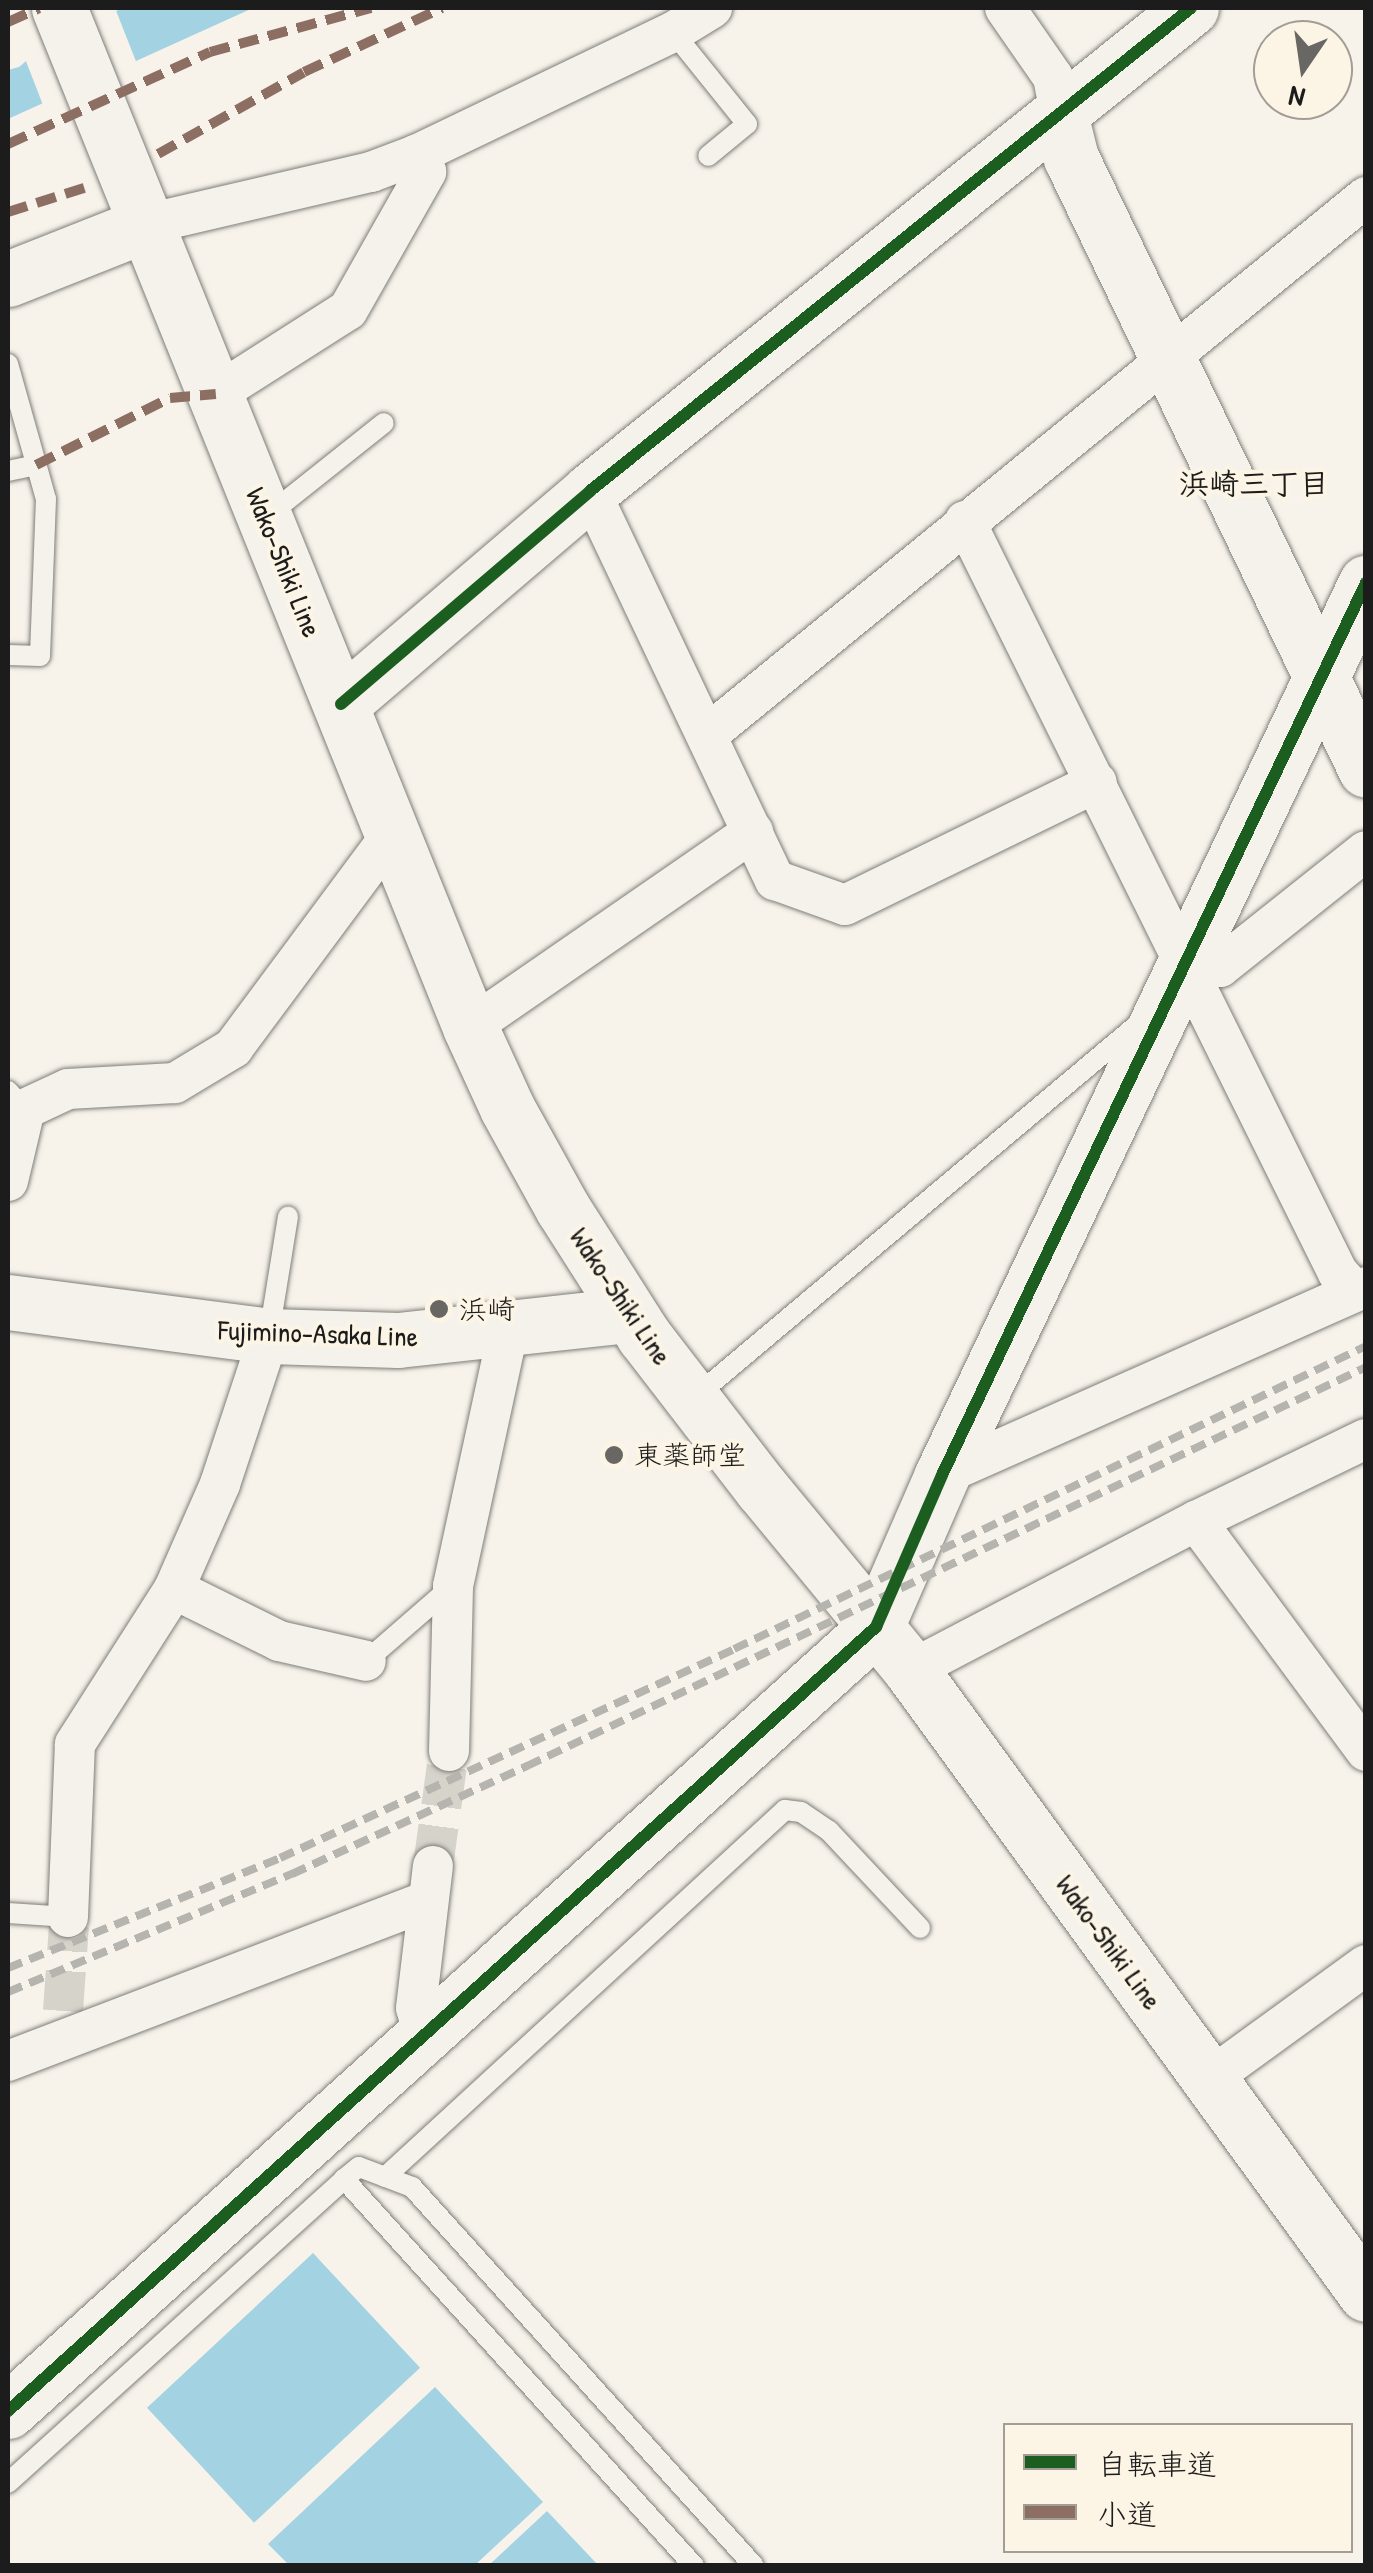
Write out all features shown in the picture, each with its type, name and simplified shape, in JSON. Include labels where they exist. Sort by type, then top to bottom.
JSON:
[{"type":"street","name":"Wako-Shiki Line","points":[[59,8],[470,1028],[526,1142],[629,1315],[692,1400],[911,1670],[1366,2294]]},
{"type":"street","points":[[8,279],[147,224],[371,172],[416,155],[673,32],[712,8]]},
{"type":"street","points":[[1005,8],[1053,77],[1071,158],[1366,770]]},
{"type":"street","points":[[341,704],[590,491],[1191,8]]},
{"type":"street","points":[[216,394],[348,310],[426,172],[416,155]]},
{"type":"street","points":[[707,735],[1366,197]]},
{"type":"street","points":[[590,491],[775,880],[844,905],[1098,782]]},
{"type":"street","points":[[942,1475],[1360,1289],[1338,1273],[1175,989],[1098,782],[966,521]]},
{"type":"street","points":[[8,2412],[876,1627],[942,1475],[1366,583]]},
{"type":"street","points":[[470,1028],[752,832]]},
{"type":"street","points":[[8,1181],[16,1100],[68,1089],[175,1082],[234,1048],[392,834]]},
{"type":"street","points":[[1175,989],[1220,967],[1366,850]]},
{"type":"street","name":"Fujimino-Asaka Line","points":[[8,1302],[269,1336],[398,1340],[629,1315]]},
{"type":"street","points":[[450,1751],[453,1586],[508,1331]]},
{"type":"street","points":[[68,1922],[75,1744],[174,1589],[220,1484],[269,1336]]},
{"type":"street","points":[[911,1670],[1196,1521],[1366,1439]]},
{"type":"street","points":[[1196,1521],[1366,1751]]},
{"type":"street","points":[[174,1589],[279,1641],[366,1662]]},
{"type":"street","points":[[8,2061],[59,2026],[430,1883],[416,2008],[424,2039]]},
{"type":"street","points":[[1208,2079],[1366,1965]]},
{"type":"lane","points":[[673,32],[747,124],[708,156]]},
{"type":"lane","points":[[8,364],[46,499],[40,656],[8,655]]},
{"type":"lane","points":[[266,518],[384,424]]},
{"type":"lane","points":[[8,471],[36,465]]},
{"type":"lane","points":[[692,1400],[1148,1016],[1175,989]]},
{"type":"lane","points":[[269,1336],[288,1217]]},
{"type":"lane","points":[[366,1662],[453,1586]]},
{"type":"lane","points":[[384,2176],[784,1810],[802,1812],[829,1831],[920,1928]]},
{"type":"lane","points":[[8,1913],[68,1922]]},
{"type":"lane","points":[[8,2483],[358,2167],[412,2186],[754,2566]]},
{"type":"lane","points":[[344,2179],[694,2566]]},
{"type":"water","points":[[123,8],[253,8],[8,119],[8,70],[19,67],[54,38]]},
{"type":"water","points":[[313,2253],[420,2368],[254,2523],[147,2408]]},
{"type":"water","points":[[435,2387],[543,2502],[475,2565],[289,2565],[268,2544]]},
{"type":"water","points":[[547,2511],[598,2565],[489,2565]]},
{"type":"pier","points":[[115,8],[137,64],[43,105],[24,56],[52,34]]},
{"type":"tunnel","points":[[433,1866],[449,1751]]},
{"type":"tunnel","points":[[63,2011],[69,1926]]},
{"type":"railway","points":[[8,1968],[280,1858],[734,1649],[1366,1346]]},
{"type":"railway","points":[[8,1992],[292,1874],[527,1766],[1366,1367]]},
{"type":"marked path","points":[[8,22],[39,8]]},
{"type":"marked path","points":[[8,144],[210,52],[371,8]]},
{"type":"marked path","points":[[158,154],[304,72],[442,8]]},
{"type":"marked path","points":[[8,212],[87,187]]},
{"type":"marked path","points":[[36,465],[170,398],[216,394]]},
{"type":"cycle path","points":[[341,704],[590,491],[1191,8]]},
{"type":"cycle path","points":[[8,2411],[876,1627],[942,1475],[1366,583]]},
{"type":"place","name":"浜崎","points":[[439,1309]]},
{"type":"place","name":"東薬師堂","points":[[614,1455]]},
{"type":"district","name":"浜崎三丁目","points":[[1254,483]]}]
